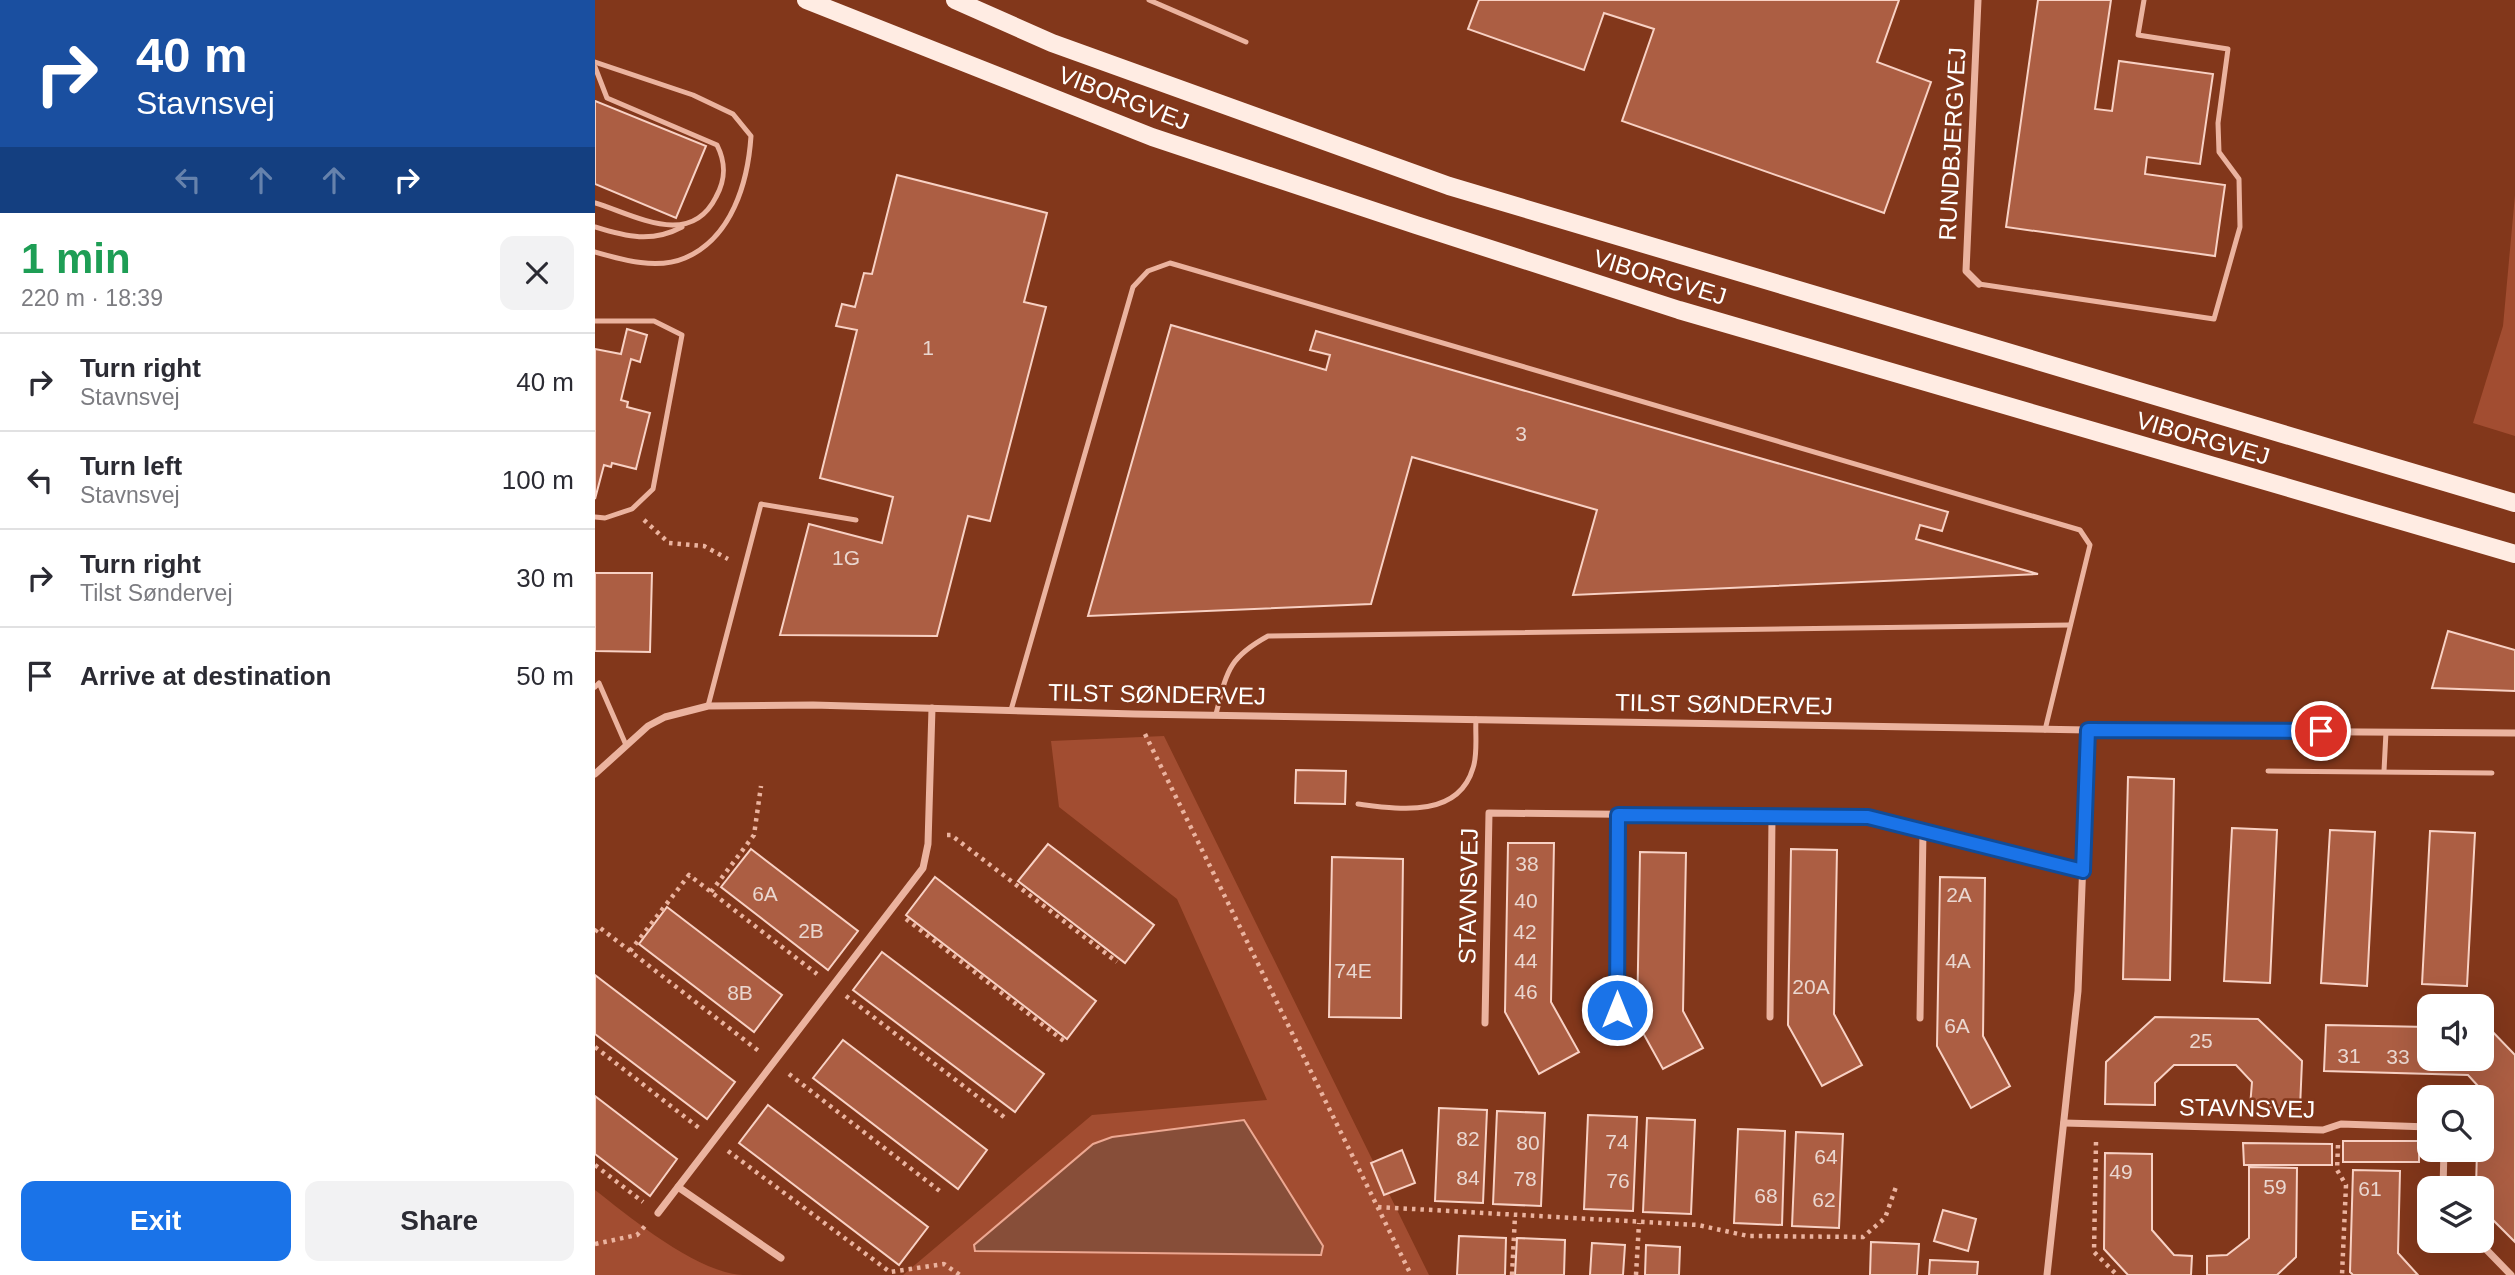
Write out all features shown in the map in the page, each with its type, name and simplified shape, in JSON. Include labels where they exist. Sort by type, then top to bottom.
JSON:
[{"type":"main road","name":"VIBORGVEJ","points":[[806,0],[1152,137],[1416,225],[1692,314],[2515,555]]},
{"type":"main road","name":"VIBORGVEJ","points":[[955,0],[1052,43],[1449,186],[1907,325],[2515,503]]},
{"type":"street","name":"RUNDBJERGVEJ","points":[[1978,0],[1966,271],[1979,284]]},
{"type":"street","name":"TILST SØNDERVEJ","points":[[595,774],[648,726],[665,717],[708,706],[2045,730],[2515,733]]},
{"type":"street","points":[[658,1213],[923,868],[929,835],[932,708]]},
{"type":"street","points":[[2047,1275],[2078,991],[2088,730]]},
{"type":"street","name":"STAVNSVEJ","points":[[1485,1023],[1489,813],[1868,817],[2083,871]]},
{"type":"street","points":[[1617,1010],[1618,815]]},
{"type":"street","points":[[1770,1017],[1773,816]]},
{"type":"street","points":[[1920,1018],[1923,831]]},
{"type":"street","name":"STAVNSVEJ","points":[[2064,1123],[2323,1130],[2338,1124],[2417,1127]]},
{"type":"street","points":[[678,1187],[781,1258]]},
{"type":"street","points":[[2489,1253],[2511,1275]]},
{"type":"lane","points":[[1149,0],[1246,42]]},
{"type":"lane","points":[[1979,284],[2214,320],[2240,227],[2239,179],[2219,152],[2218,123],[2228,49],[2138,35],[2144,0]]},
{"type":"lane","points":[[595,65],[607,98],[717,145],[722,156],[723,181],[708,211],[665,236],[643,239],[595,228]]},
{"type":"lane","points":[[595,65],[693,95],[733,114],[751,136],[748,169],[740,197],[708,242],[684,258],[655,263],[625,260],[595,252]]},
{"type":"lane","points":[[595,203],[654,224],[671,226],[690,223]]},
{"type":"lane","points":[[1011,710],[1133,287],[1148,271],[1170,263],[2080,530],[2089,545],[2045,730]]},
{"type":"lane","points":[[595,321],[654,321],[682,335],[653,489],[632,509],[605,518],[595,517]]},
{"type":"lane","points":[[708,706],[761,504],[856,520]]},
{"type":"lane","points":[[1216,714],[1226,674],[1242,650],[1268,636],[2070,625]]},
{"type":"lane","points":[[595,687],[599,683],[626,745]]},
{"type":"lane","points":[[1358,804],[1410,810],[1440,805],[1468,782],[1474,766],[1476,719]]},
{"type":"lane","points":[[2385,771],[2386,732]]},
{"type":"lane","points":[[2268,771],[2492,773]]},
{"type":"path","points":[[632,509],[669,543],[704,546],[744,568]]},
{"type":"path","points":[[1135,714],[1411,1275]]},
{"type":"path","points":[[711,892],[754,835],[761,786]]},
{"type":"path","points":[[929,835],[951,835],[1117,962]]},
{"type":"path","points":[[892,908],[1065,1042]]},
{"type":"path","points":[[595,1047],[713,1140],[890,1272],[944,1264],[960,1275]]},
{"type":"path","points":[[2097,1124],[2094,1252],[2117,1275]]},
{"type":"path","points":[[2338,1124],[2337,1170],[2346,1185],[2342,1275]]},
{"type":"path","points":[[595,1164],[658,1213],[638,1235],[595,1244]]},
{"type":"path","points":[[1378,1207],[1698,1225],[1748,1236],[1863,1237],[1885,1218],[1897,1184]]},
{"type":"path","points":[[1513,1275],[1515,1216]]},
{"type":"path","points":[[1636,1275],[1639,1223]]},
{"type":"shaded area","points":[[2515,195],[2515,436],[2473,423],[2503,326]]},
{"type":"shaded area","points":[[1164,736],[1429,1275],[903,1275],[1092,1115],[1267,1100],[1177,899],[1059,807],[1051,741]]},
{"type":"shaded area","points":[[1244,1120],[1323,1246],[1321,1255],[975,1251],[974,1245],[1093,1144],[1112,1137]]},
{"type":"shaded area","points":[[595,1190],[685,1255],[725,1272],[743,1275],[595,1275]]},
{"type":"building","points":[[1479,0],[1899,0],[1877,62],[1931,82],[1884,213],[1622,121],[1654,29],[1604,13],[1584,70],[1468,29]]},
{"type":"building","points":[[2038,0],[2111,0],[2095,109],[2112,111],[2119,61],[2213,74],[2200,164],[2147,157],[2145,174],[2225,185],[2215,256],[2006,227]]},
{"type":"building","points":[[595,101],[706,146],[676,218],[595,184]]},
{"type":"building","points":[[897,175],[1047,213],[1024,302],[1046,307],[990,521],[968,516],[937,636],[780,635],[809,524],[882,543],[893,497],[820,478],[857,330],[836,326],[842,304],[855,307],[864,273],[872,274]]},
{"type":"building","points":[[1171,325],[1326,370],[1330,355],[1310,350],[1316,331],[1948,512],[1942,531],[1920,525],[1916,539],[2038,574],[1573,595],[1597,510],[1412,457],[1371,604],[1088,616]]},
{"type":"building","points":[[627,329],[647,335],[640,362],[631,359],[621,400],[628,402],[627,407],[650,413],[636,469],[612,463],[611,467],[604,465],[595,499],[595,349],[621,354]]},
{"type":"building","points":[[595,573],[652,573],[650,652],[595,651]]},
{"type":"building","points":[[2448,631],[2515,650],[2515,691],[2432,688]]},
{"type":"building","points":[[1296,770],[1346,771],[1345,804],[1295,803]]},
{"type":"building","points":[[2128,777],[2174,779],[2170,980],[2123,979]]},
{"type":"building","points":[[2232,828],[2277,830],[2270,983],[2224,981]]},
{"type":"building","points":[[2330,830],[2375,832],[2367,986],[2321,983]]},
{"type":"building","points":[[2430,831],[2475,833],[2467,986],[2422,984]]},
{"type":"building","points":[[1508,843],[1554,843],[1551,1002],[1579,1052],[1539,1074],[1505,1012]]},
{"type":"building","points":[[1048,844],[1154,925],[1125,963],[1018,881]]},
{"type":"building","points":[[751,849],[858,931],[828,970],[721,887]]},
{"type":"building","points":[[1791,849],[1837,850],[1834,1014],[1862,1065],[1822,1086],[1788,1025]]},
{"type":"building","points":[[1640,852],[1686,853],[1683,1011],[1703,1048],[1663,1069],[1637,1022]]},
{"type":"building","points":[[1332,857],[1403,859],[1401,1018],[1329,1017]]},
{"type":"building","points":[[935,877],[1096,1001],[1067,1039],[906,915]]},
{"type":"building","points":[[1940,877],[1985,878],[1983,1036],[2010,1086],[1971,1108],[1937,1046]]},
{"type":"building","points":[[667,907],[782,995],[754,1032],[639,944]]},
{"type":"building","points":[[882,952],[1044,1074],[1015,1112],[853,990]]},
{"type":"building","points":[[595,975],[735,1082],[707,1119],[595,1034]]},
{"type":"building","points":[[2155,1017],[2258,1019],[2302,1061],[2300,1108],[2250,1107],[2252,1082],[2236,1065],[2174,1065],[2155,1083],[2155,1105],[2105,1104],[2106,1062]]},
{"type":"building","points":[[2326,1025],[2417,1027],[2417,1071],[2494,1071],[2494,1033],[2515,1055],[2515,1242],[2494,1221],[2494,1176],[2476,1176],[2477,1162],[2494,1162],[2494,1085],[2477,1085],[2468,1075],[2324,1071]]},
{"type":"building","points":[[843,1040],[987,1150],[958,1189],[813,1078]]},
{"type":"building","points":[[595,1096],[677,1159],[650,1196],[595,1154]]},
{"type":"building","points":[[768,1105],[928,1227],[899,1265],[739,1143]]},
{"type":"building","points":[[1439,1108],[1487,1110],[1483,1203],[1435,1201]]},
{"type":"building","points":[[1497,1111],[1545,1113],[1541,1206],[1493,1204]]},
{"type":"building","points":[[1588,1115],[1637,1117],[1633,1211],[1584,1209]]},
{"type":"building","points":[[1647,1118],[1695,1120],[1691,1214],[1643,1212]]},
{"type":"building","points":[[1738,1129],[1785,1131],[1782,1225],[1734,1223]]},
{"type":"building","points":[[1796,1132],[1843,1134],[1839,1228],[1792,1226]]},
{"type":"building","points":[[2343,1141],[2417,1141],[2417,1162],[2343,1162]]},
{"type":"building","points":[[2243,1143],[2332,1144],[2332,1165],[2244,1165]]},
{"type":"building","points":[[1402,1150],[1415,1183],[1384,1195],[1371,1163]]},
{"type":"building","points":[[2105,1153],[2152,1154],[2152,1230],[2174,1255],[2192,1256],[2191,1275],[2128,1275],[2104,1249]]},
{"type":"building","points":[[2249,1167],[2297,1168],[2296,1257],[2277,1275],[2207,1275],[2207,1256],[2227,1255],[2249,1238]]},
{"type":"building","points":[[2353,1170],[2400,1171],[2398,1253],[2418,1275],[2353,1275],[2350,1272]]},
{"type":"building","points":[[1943,1210],[1976,1219],[1968,1251],[1934,1241]]},
{"type":"building","points":[[1459,1236],[1506,1238],[1505,1275],[1457,1275]]},
{"type":"building","points":[[1517,1238],[1565,1240],[1564,1275],[1515,1275]]},
{"type":"building","points":[[1871,1242],[1919,1244],[1917,1275],[1870,1275]]},
{"type":"building","points":[[1592,1243],[1625,1245],[1623,1275],[1590,1275]]},
{"type":"building","points":[[1646,1245],[1680,1247],[1679,1275],[1645,1275]]},
{"type":"building","points":[[1930,1260],[1978,1262],[1977,1275],[1929,1275]]},
{"type":"route","points":[[1617,1010],[1618,815],[1868,817],[2083,871],[2088,730],[2321,731]]}]
